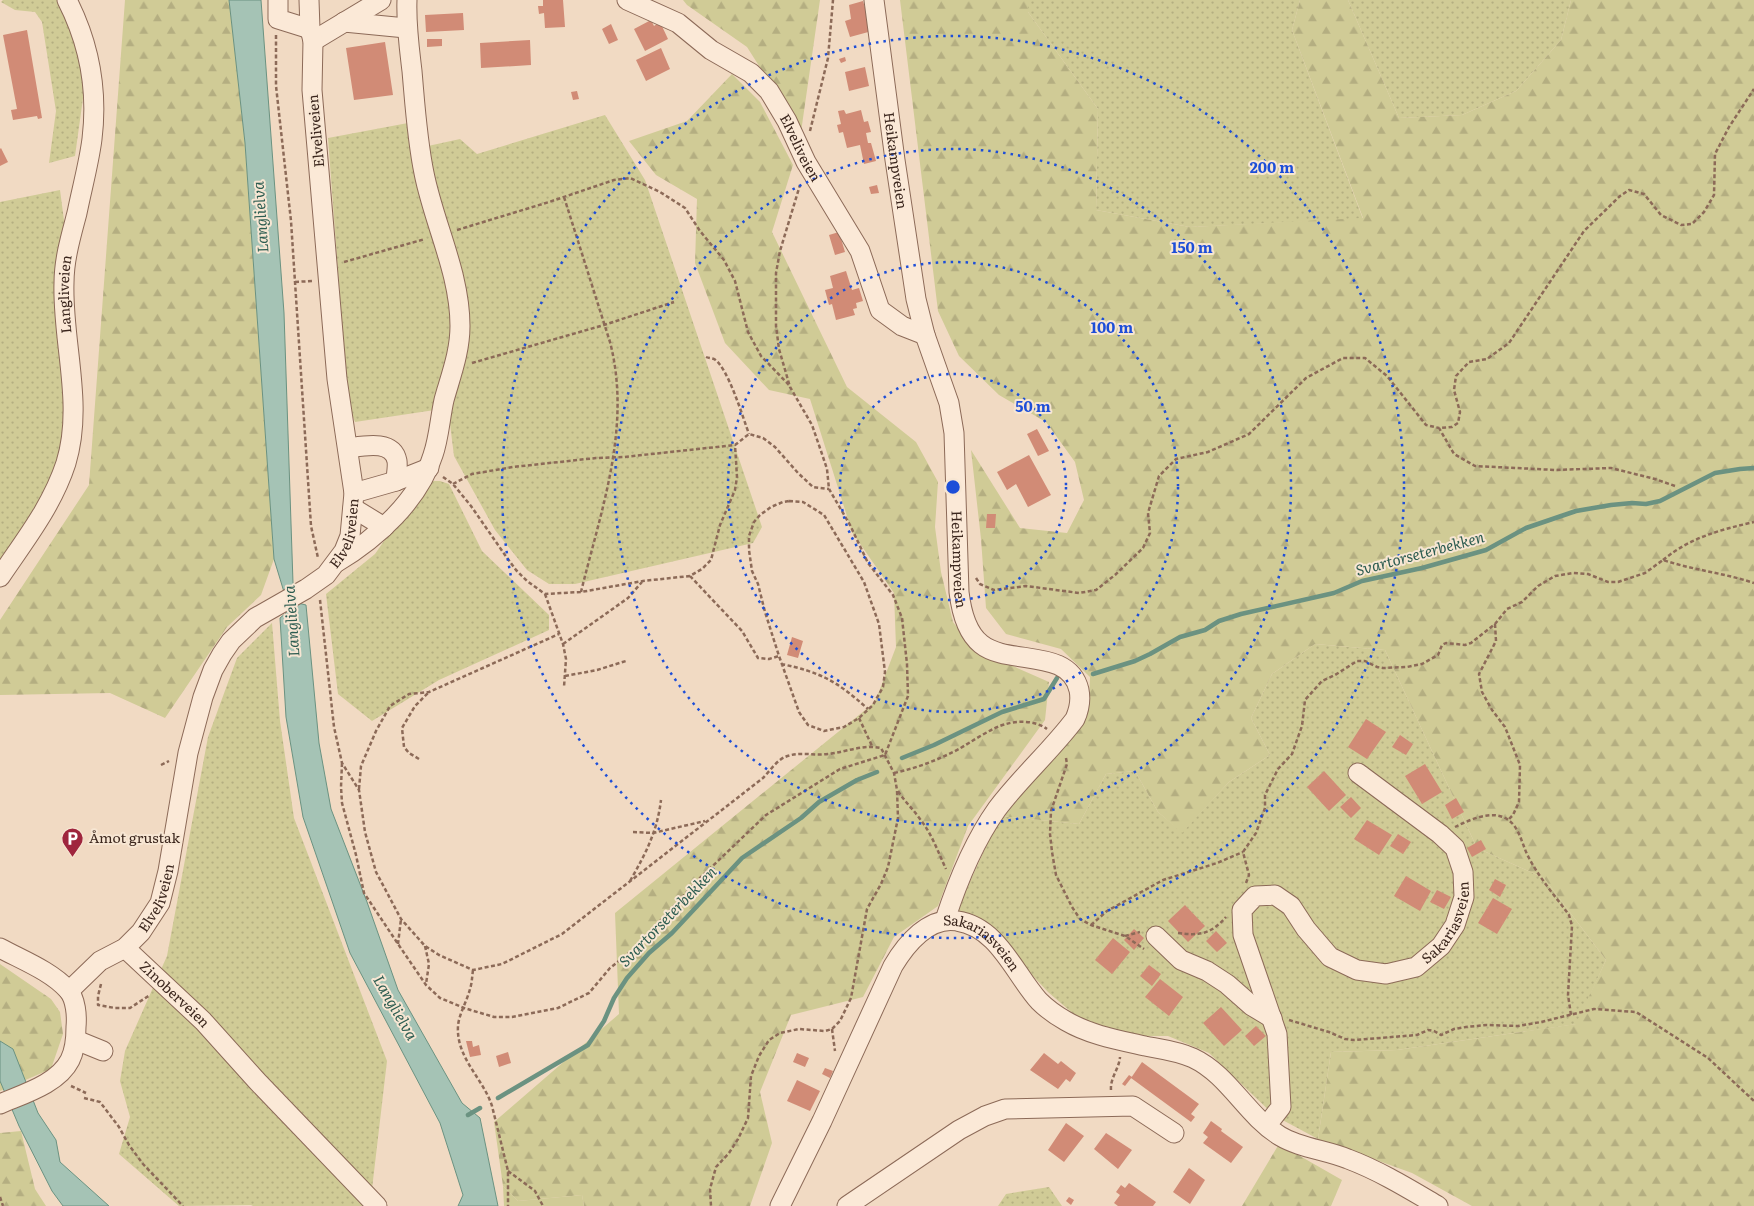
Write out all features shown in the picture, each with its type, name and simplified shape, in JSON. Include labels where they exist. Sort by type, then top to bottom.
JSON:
[{"type":"street","name":"Langliveien","points":[[0,577],[38,524],[48,504],[66,463],[73,419],[72,388],[63,306],[64,278],[92,138],[94,92],[92,72],[81,30],[67,0]]},
{"type":"street","points":[[278,0],[278,19],[311,35],[344,22],[382,0]]},
{"type":"street","name":"Elveliveien","points":[[125,948],[141,932],[153,915],[165,887],[186,760],[202,697],[213,670],[226,647],[255,618],[318,579],[344,551],[350,536],[353,500],[348,448],[337,380],[312,90],[309,0]]},
{"type":"street","points":[[318,579],[360,549],[384,527],[416,490],[429,468],[434,453],[459,342],[459,318],[455,291],[424,172],[406,28],[407,0]]},
{"type":"street","name":"Elveliveien","points":[[627,0],[672,19],[711,50],[751,73],[768,91],[778,105],[806,162],[860,251],[880,310],[902,326],[925,335]]},
{"type":"street","name":"Heikampveien","points":[[874,0],[916,299],[925,335],[949,403],[954,433],[959,592],[964,615],[974,636],[985,647],[1005,654],[1058,665],[1074,677],[1080,693],[1080,707],[1075,719],[997,810],[984,829],[945,920]]},
{"type":"street","points":[[344,22],[406,28]]},
{"type":"street","points":[[348,448],[380,446],[391,451],[396,461],[396,481]]},
{"type":"street","points":[[384,527],[353,500],[429,468]]},
{"type":"street","name":"Sakariasveien","points":[[1267,1125],[1281,1107],[1277,1034],[1280,1019],[1244,935],[1242,910],[1255,896],[1275,895],[1292,906],[1306,929],[1330,957],[1357,970],[1386,974],[1416,967],[1441,946],[1455,925],[1464,897],[1463,872],[1455,848],[1440,834],[1358,773]]},
{"type":"street","name":"Sakariasveien","points":[[780,1206],[901,952],[916,936],[945,920],[970,924],[983,931],[996,942],[1040,1002],[1059,1016],[1077,1026],[1121,1041],[1176,1052],[1191,1057],[1212,1070],[1267,1125],[1280,1135],[1366,1166],[1438,1206]]},
{"type":"street","points":[[1155,938],[1181,960],[1207,971],[1227,984],[1252,1006],[1280,1019]]},
{"type":"street","points":[[0,948],[39,963],[49,975],[69,991],[76,1008],[76,1040],[66,1067],[44,1084],[0,1104]]},
{"type":"street","points":[[69,991],[100,961],[125,948]]},
{"type":"street","name":"Zinoberveien","points":[[125,948],[203,1021],[277,1102],[377,1206]]},
{"type":"street","points":[[76,1040],[104,1050]]},
{"type":"street","points":[[847,1206],[971,1122],[1005,1109],[1133,1106],[1174,1133]]},
{"type":"path","points":[[810,136],[828,58],[833,0]]},
{"type":"path","points":[[278,19],[275,55],[276,86],[292,238],[311,526],[319,562],[318,579],[334,727],[342,763],[342,803],[364,894],[426,985],[440,998],[494,1017],[512,1017],[558,1008],[589,994],[610,968],[635,948],[700,878],[766,815],[840,769],[885,755]]},
{"type":"path","points":[[975,576],[980,584],[994,590],[1026,586],[1079,593],[1096,590],[1143,548],[1150,533],[1148,513],[1159,476],[1176,459],[1208,452],[1249,434],[1306,378],[1342,358],[1365,358],[1387,376],[1426,425],[1439,428],[1452,427],[1458,424],[1460,412],[1454,390],[1456,376],[1469,362],[1487,359],[1509,343],[1584,231],[1620,196],[1629,190],[1644,194],[1661,215],[1680,225],[1692,224],[1704,212],[1714,195],[1715,154],[1729,127],[1754,89]]},
{"type":"path","points":[[806,162],[780,251],[776,273],[776,326],[790,386],[812,426],[827,469],[829,488],[850,525],[868,563],[893,595],[902,618],[908,664],[908,696],[885,755]]},
{"type":"path","points":[[328,266],[441,234],[614,180],[630,178],[660,192],[685,208],[728,267],[735,281],[748,332],[761,356],[790,386]]},
{"type":"path","points":[[564,197],[615,362],[618,384],[614,458],[581,592]]},
{"type":"path","points":[[454,368],[604,325],[674,302]]},
{"type":"path","points":[[706,357],[714,359],[722,368],[740,409],[748,434]]},
{"type":"path","points":[[1439,428],[1454,454],[1475,466],[1556,470],[1611,468],[1675,486]]},
{"type":"path","points":[[748,434],[763,438],[813,487],[829,488]]},
{"type":"path","points":[[453,484],[472,474],[513,467],[736,444],[748,434]]},
{"type":"path","points":[[545,594],[581,592],[643,581],[690,576],[702,569],[711,560],[720,525],[735,490],[737,477],[736,444]]},
{"type":"path","points":[[429,468],[453,484],[471,506],[516,570],[545,594],[563,644],[566,659],[564,687]]},
{"type":"path","points":[[783,502],[803,502],[824,515],[864,582],[879,624],[885,672],[883,687],[873,705],[859,718],[844,727],[824,731],[808,725],[799,712],[781,664],[758,584],[752,571],[749,536],[754,522],[770,507],[783,502]]},
{"type":"path","points":[[1091,925],[1107,911],[1163,880],[1217,863],[1243,852],[1256,833],[1265,808],[1266,795],[1278,769],[1292,754],[1302,726],[1305,700],[1322,681],[1357,661],[1365,661],[1383,668],[1422,664],[1438,655],[1442,645],[1446,643],[1465,645],[1471,643],[1495,624],[1507,609],[1522,602],[1538,586],[1555,576],[1573,573],[1588,574],[1608,582],[1618,582],[1645,573],[1677,548],[1713,532],[1754,522]]},
{"type":"path","points":[[1663,560],[1754,583]]},
{"type":"path","points":[[690,576],[742,631],[758,658],[769,659],[779,656]]},
{"type":"path","points":[[563,644],[628,598],[643,581]]},
{"type":"path","points":[[1495,624],[1496,641],[1479,674],[1482,692],[1504,727],[1520,765],[1519,802],[1513,815],[1508,820]]},
{"type":"path","points":[[559,634],[429,692],[409,694],[390,706],[376,731],[362,766],[359,790],[365,832],[376,872],[401,919],[425,946],[439,955],[473,970],[502,964],[562,934],[763,778],[784,757],[802,753],[827,754],[860,746],[872,746],[881,748],[894,773],[898,818],[893,847],[888,867],[867,908],[850,998],[840,1021],[832,1029],[825,1031],[799,1029],[780,1033],[769,1040],[759,1056],[751,1076],[748,1118],[729,1153],[716,1167],[710,1189],[711,1206]]},
{"type":"path","points":[[565,676],[598,670],[626,661]]},
{"type":"path","points":[[781,664],[804,669],[828,678],[846,689],[868,709]]},
{"type":"path","points":[[419,759],[409,753],[404,747],[402,728],[415,706],[429,692]]},
{"type":"path","points":[[859,718],[872,746]]},
{"type":"path","points":[[894,773],[920,767],[1005,724],[1021,722],[1034,723],[1045,727],[1064,746],[1067,764],[1051,811],[1050,834],[1056,875],[1080,919],[1091,925],[1125,936],[1155,938],[1203,934],[1221,923],[1232,911]]},
{"type":"path","points":[[342,763],[359,790]]},
{"type":"path","points":[[897,790],[931,836],[956,891]]},
{"type":"path","points":[[628,884],[648,850],[659,816],[661,800]]},
{"type":"path","points":[[1440,834],[1475,817],[1488,815],[1498,815],[1508,820],[1517,829],[1528,858],[1569,915],[1572,926],[1568,995],[1571,1015]]},
{"type":"path","points":[[633,832],[654,834],[708,820]]},
{"type":"path","points":[[1243,852],[1250,875],[1243,890]]},
{"type":"path","points":[[398,944],[401,919]]},
{"type":"path","points":[[1125,936],[1155,938]]},
{"type":"path","points":[[425,946],[429,964],[426,985]]},
{"type":"path","points":[[473,970],[471,987],[458,1023],[458,1038],[465,1058],[489,1098],[508,1171],[508,1206]]},
{"type":"path","points":[[102,979],[98,1004],[115,1008],[130,1008],[138,1001],[167,986]]},
{"type":"path","points":[[1280,1019],[1354,1040],[1417,1035],[1428,1030],[1441,1035],[1454,1029],[1486,1025],[1518,1026],[1594,1009],[1636,1012],[1708,1058],[1754,1101]]},
{"type":"path","points":[[1108,1106],[1111,1084],[1119,1063],[1121,1041]]},
{"type":"path","points":[[84,1098],[100,1102],[143,1164],[182,1206]]},
{"type":"path","points":[[508,1171],[535,1191],[543,1206]]},
{"type":"path","points":[[0,1197],[3,1206]]},
{"type":"green space","points":[[3,0],[59,0],[79,46],[84,91],[75,156],[49,163],[56,111],[42,22],[35,12],[15,10],[1,2]]},
{"type":"green space","points":[[125,0],[229,0],[245,143],[274,559],[261,595],[227,627],[165,718],[110,693],[0,695],[0,620],[89,485]]},
{"type":"green space","points":[[683,0],[820,0],[801,132],[747,47],[687,5]]},
{"type":"green space","points":[[900,0],[1028,0],[1028,12],[1098,109],[1096,210],[1190,227],[1363,218],[1292,30],[1300,0],[1348,0],[1399,118],[1462,115],[1516,91],[1561,40],[1571,0],[1754,0],[1754,1206],[1472,1206],[1412,1173],[1318,1139],[1331,1052],[1397,1050],[1576,1024],[1606,960],[1544,878],[1477,848],[1385,650],[1315,644],[1272,674],[1251,718],[1270,755],[1229,782],[1182,833],[1158,812],[1135,771],[1106,774],[1079,824],[1000,816],[1089,704],[1090,677],[1061,649],[1006,634],[986,608],[981,539],[971,450],[1020,528],[1067,533],[1084,500],[1075,462],[1046,422],[999,395],[959,356],[938,311]]},
{"type":"green space","points":[[1028,0],[1300,0],[1292,30],[1363,219],[1190,227],[1096,210],[1098,109],[1028,12]]},
{"type":"green space","points":[[1348,0],[1571,0],[1561,40],[1516,91],[1462,115],[1399,118]]},
{"type":"green space","points":[[732,74],[760,102],[793,165],[772,232],[847,387],[916,442],[938,482],[935,527],[941,572],[953,622],[974,649],[1049,682],[1045,720],[968,826],[938,906],[894,937],[863,997],[791,1015],[760,1092],[772,1143],[750,1206],[584,1206],[582,1195],[518,1201],[503,1186],[494,1122],[619,1014],[615,913],[875,702],[896,647],[894,593],[852,532],[810,399],[769,390],[725,343],[695,263],[697,199],[656,175],[629,141],[687,121]]},
{"type":"green space","points":[[605,115],[645,180],[762,527],[753,543],[575,584],[549,584],[527,570],[495,530],[454,456],[448,408],[355,422],[348,405],[328,138],[408,123],[428,146],[460,139],[477,154]]},
{"type":"green space","points":[[60,190],[65,228],[55,301],[64,388],[64,433],[51,480],[24,530],[0,561],[0,202]]},
{"type":"green space","points":[[429,481],[440,481],[449,484],[482,551],[549,615],[549,630],[439,680],[372,721],[338,694],[326,594],[375,554],[417,493]]},
{"type":"green space","points":[[272,623],[280,721],[294,818],[387,1061],[370,1206],[179,1206],[119,1154],[130,1117],[120,1081],[125,1051],[167,956],[208,737],[237,658]]},
{"type":"green space","points":[[1315,644],[1385,650],[1477,848],[1544,878],[1606,960],[1577,1024],[1397,1050],[1331,1052],[1318,1139],[1275,1116],[1209,1053],[1168,1036],[1126,1036],[1084,1023],[1048,992],[981,921],[957,910],[1000,816],[1079,824],[1106,774],[1135,771],[1158,812],[1182,832],[1229,782],[1270,755],[1251,718],[1272,674]]},
{"type":"green space","points":[[0,964],[51,999],[60,1012],[63,1034],[51,1069],[0,1091]]},
{"type":"green space","points":[[21,1131],[35,1189],[46,1206],[0,1206],[0,1133]]},
{"type":"green space","points":[[1279,1144],[1342,1180],[1331,1206],[1242,1206]]},
{"type":"green space","points":[[503,1186],[518,1201],[582,1195],[584,1206],[504,1206]]},
{"type":"green space","points":[[1049,1187],[1062,1206],[998,1206],[1006,1194]]},
{"type":"water","name":"Langlielva","points":[[229,0],[261,0],[284,313],[293,583],[298,603],[306,605],[319,743],[331,809],[398,990],[462,1103],[480,1118],[498,1206],[458,1206],[463,1195],[440,1123],[350,953],[303,817],[286,717],[280,618],[286,613],[284,592],[274,559],[245,143]]},
{"type":"water","points":[[0,1041],[13,1049],[38,1113],[56,1140],[60,1162],[109,1206],[63,1206],[52,1191],[19,1126],[0,1081]]},
{"type":"building","points":[[543,0],[563,0],[565,27],[545,28],[544,13],[539,14],[538,6],[543,6]]},
{"type":"building","points":[[863,1],[872,31],[850,37],[845,21],[851,19],[849,5]]},
{"type":"building","points":[[463,13],[464,30],[426,32],[425,15]]},
{"type":"building","points":[[651,20],[654,26],[660,22],[668,39],[645,51],[634,29]]},
{"type":"building","points":[[611,24],[618,40],[609,44],[602,29]]},
{"type":"building","points":[[27,30],[42,118],[38,119],[37,116],[13,120],[11,110],[17,109],[3,35]]},
{"type":"building","points":[[427,39],[442,39],[442,46],[427,47]]},
{"type":"building","points":[[530,40],[531,65],[481,68],[480,43]]},
{"type":"building","points":[[385,42],[393,95],[354,100],[346,48]]},
{"type":"building","points":[[661,48],[670,69],[646,81],[636,60]]},
{"type":"building","points":[[845,57],[846,61],[841,63],[839,59]]},
{"type":"building","points":[[865,67],[869,86],[849,91],[845,72]]},
{"type":"building","points":[[577,91],[579,99],[573,100],[571,92]]},
{"type":"building","points":[[844,110],[846,114],[861,110],[864,122],[868,121],[871,132],[866,133],[868,143],[871,143],[876,161],[864,164],[860,145],[847,148],[843,132],[839,133],[837,125],[841,124],[838,111]]},
{"type":"building","points":[[0,149],[8,162],[0,166]]},
{"type":"building","points":[[877,185],[879,193],[871,194],[869,187]]},
{"type":"building","points":[[839,232],[845,252],[835,255],[829,235]]},
{"type":"building","points":[[846,271],[852,290],[859,288],[863,301],[856,303],[857,308],[853,309],[855,315],[836,320],[832,304],[829,305],[825,290],[833,288],[830,276]]},
{"type":"building","points":[[1037,429],[1049,451],[1038,456],[1027,434]]},
{"type":"building","points":[[1029,455],[1051,495],[1028,507],[1016,484],[1007,490],[997,472]]},
{"type":"building","points":[[987,514],[996,514],[995,528],[986,528]]},
{"type":"building","points":[[792,637],[803,641],[798,658],[787,655]]},
{"type":"building","points":[[1366,719],[1386,732],[1367,759],[1348,747]]},
{"type":"building","points":[[1400,735],[1413,744],[1406,755],[1392,747]]},
{"type":"building","points":[[1425,764],[1442,792],[1422,804],[1405,776]]},
{"type":"building","points":[[1324,771],[1346,795],[1329,811],[1307,787]]},
{"type":"building","points":[[1351,797],[1361,808],[1351,818],[1340,807]]},
{"type":"building","points":[[1456,798],[1464,812],[1452,819],[1445,805]]},
{"type":"building","points":[[1367,820],[1392,835],[1379,855],[1354,839]]},
{"type":"building","points":[[1398,834],[1411,842],[1403,854],[1390,846]]},
{"type":"building","points":[[1481,840],[1486,849],[1472,857],[1467,848]]},
{"type":"building","points":[[1406,876],[1431,891],[1420,911],[1394,896]]},
{"type":"building","points":[[1495,879],[1506,885],[1500,897],[1489,890]]},
{"type":"building","points":[[1437,890],[1451,897],[1444,909],[1430,902]]},
{"type":"building","points":[[1493,898],[1512,909],[1497,934],[1478,923]]},
{"type":"building","points":[[1185,905],[1205,926],[1188,942],[1168,921]]},
{"type":"building","points":[[1134,929],[1144,938],[1134,950],[1124,940]]},
{"type":"building","points":[[1216,931],[1227,943],[1217,952],[1206,941]]},
{"type":"building","points":[[1113,938],[1130,952],[1112,974],[1095,960]]},
{"type":"building","points":[[1149,965],[1161,974],[1152,986],[1140,976]]},
{"type":"building","points":[[1160,979],[1183,997],[1169,1016],[1145,997]]},
{"type":"building","points":[[1221,1007],[1242,1030],[1224,1046],[1203,1023]]},
{"type":"building","points":[[1256,1026],[1266,1036],[1254,1046],[1245,1036]]},
{"type":"building","points":[[466,1041],[472,1041],[473,1047],[479,1045],[481,1055],[470,1057]]},
{"type":"building","points":[[508,1052],[511,1063],[499,1067],[496,1056]]},
{"type":"building","points":[[797,1053],[809,1058],[805,1067],[793,1062]]},
{"type":"building","points":[[1044,1053],[1058,1064],[1061,1061],[1076,1073],[1070,1082],[1066,1079],[1058,1089],[1030,1070]]},
{"type":"building","points":[[1142,1062],[1199,1104],[1191,1114],[1195,1117],[1191,1122],[1131,1078]]},
{"type":"building","points":[[825,1068],[833,1071],[830,1078],[822,1074]]},
{"type":"building","points":[[1129,1075],[1132,1077],[1125,1086],[1122,1084]]},
{"type":"building","points":[[797,1080],[820,1091],[810,1111],[787,1101]]},
{"type":"building","points":[[1211,1121],[1243,1147],[1231,1163],[1203,1143],[1208,1137],[1203,1133]]},
{"type":"building","points":[[1066,1123],[1084,1136],[1064,1162],[1048,1150]]},
{"type":"building","points":[[1106,1133],[1132,1150],[1118,1169],[1094,1149]]},
{"type":"building","points":[[1189,1168],[1205,1180],[1190,1204],[1173,1192]]},
{"type":"building","points":[[1129,1183],[1156,1202],[1153,1206],[1118,1206],[1114,1203],[1120,1195],[1116,1192],[1121,1185],[1125,1188]]},
{"type":"building","points":[[1069,1197],[1074,1200],[1071,1205],[1066,1201]]},
{"type":"waterway","name":"Svartorseterbekken","points":[[1093,674],[1135,661],[1180,637],[1205,630],[1219,621],[1241,614],[1334,593],[1362,581],[1422,568],[1486,550],[1526,528],[1576,511],[1611,505],[1646,504],[1660,501],[1715,473],[1754,468]]},
{"type":"waterway","name":"Svartorseterbekken","points":[[902,758],[934,745],[1002,712],[1044,699],[1057,678]]},
{"type":"waterway","name":"Svartorseterbekken","points":[[498,1098],[588,1045],[604,1021],[614,998],[627,978],[742,858],[801,818],[819,802],[857,780],[877,772]]},
{"type":"waterway","name":"Svartorseterbekken","points":[[468,1115],[480,1108]]},
{"type":"place","name":"Åmot grustak","points":[[73,857]]}]
